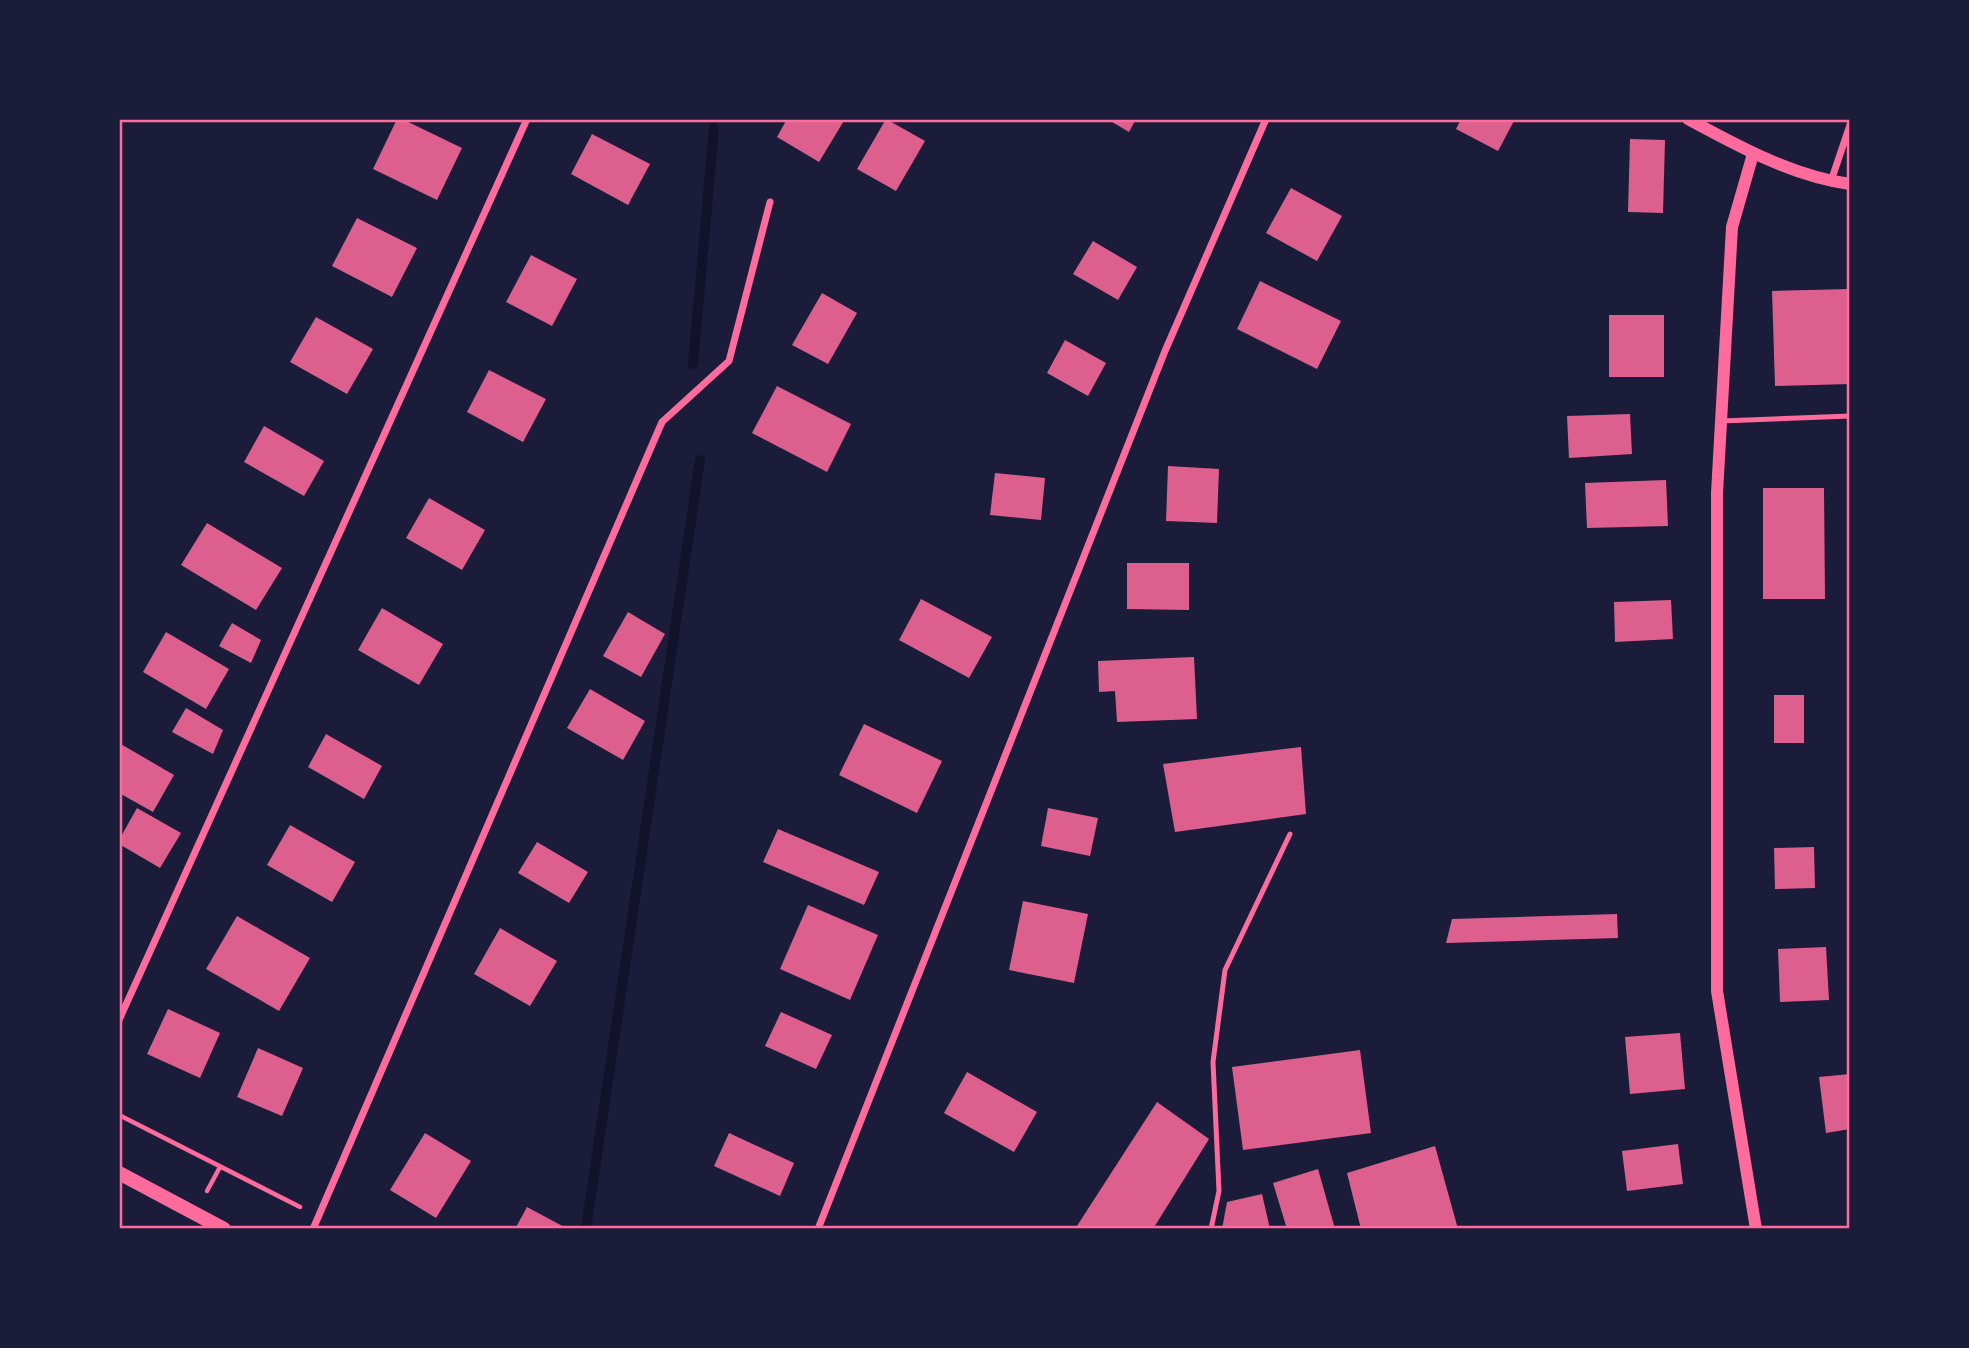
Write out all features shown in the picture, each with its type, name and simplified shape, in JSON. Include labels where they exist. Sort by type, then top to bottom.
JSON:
[{"type":"main road","points":[[119,1173],[224,1229]]},
{"type":"street","points":[[119,1020],[527,119]]},
{"type":"street","points":[[818,1229],[1165,351],[1266,119]]},
{"type":"street","points":[[1688,119],[1753,154],[1831,181],[1850,184]]},
{"type":"street","points":[[1831,181],[1850,125]]},
{"type":"street","points":[[1753,154],[1732,227],[1717,493],[1717,991],[1756,1229]]},
{"type":"street","points":[[313,1229],[662,422],[729,360],[770,202]]},
{"type":"lane","points":[[1721,421],[1850,416]]},
{"type":"lane","points":[[1211,1229],[1219,1191],[1213,1062],[1225,970],[1290,834]]},
{"type":"path","points":[[119,1115],[318,1217]]},
{"type":"building","points":[[397,119],[462,148],[437,200],[373,169]]},
{"type":"building","points":[[787,119],[845,119],[819,162],[777,137]]},
{"type":"building","points":[[886,119],[925,141],[896,191],[857,169]]},
{"type":"building","points":[[1107,119],[1136,119],[1129,132]]},
{"type":"building","points":[[1461,119],[1515,119],[1498,151],[1456,129]]},
{"type":"building","points":[[592,134],[650,164],[628,205],[571,174]]},
{"type":"building","points":[[1630,139],[1665,140],[1663,213],[1628,212]]},
{"type":"building","points":[[1291,188],[1342,216],[1317,261],[1266,233]]},
{"type":"building","points":[[357,218],[417,248],[392,297],[332,266]]},
{"type":"building","points":[[1093,241],[1137,267],[1118,300],[1073,274]]},
{"type":"building","points":[[531,255],[577,279],[552,326],[506,302]]},
{"type":"building","points":[[1260,281],[1341,321],[1317,369],[1237,329]]},
{"type":"building","points":[[1850,289],[1850,384],[1775,386],[1772,291]]},
{"type":"building","points":[[822,293],[857,313],[828,364],[792,345]]},
{"type":"building","points":[[1609,315],[1664,315],[1664,377],[1609,377]]},
{"type":"building","points":[[316,317],[373,349],[347,394],[290,362]]},
{"type":"building","points":[[1065,340],[1106,363],[1088,396],[1047,373]]},
{"type":"building","points":[[489,370],[546,399],[523,442],[467,412]]},
{"type":"building","points":[[777,386],[851,424],[827,472],[752,433]]},
{"type":"building","points":[[1630,414],[1632,454],[1569,458],[1567,416]]},
{"type":"building","points":[[264,426],[324,461],[304,496],[244,462]]},
{"type":"building","points":[[1168,466],[1219,469],[1217,523],[1166,521]]},
{"type":"building","points":[[995,473],[1045,478],[1041,520],[990,515]]},
{"type":"building","points":[[1666,480],[1668,526],[1587,528],[1585,483]]},
{"type":"building","points":[[1763,488],[1824,488],[1825,599],[1763,599]]},
{"type":"building","points":[[429,498],[485,530],[462,570],[406,538]]},
{"type":"building","points":[[207,523],[282,568],[256,610],[181,565]]},
{"type":"building","points":[[1127,563],[1189,563],[1189,610],[1127,609]]},
{"type":"building","points":[[921,599],[992,637],[969,678],[899,640]]},
{"type":"building","points":[[1671,600],[1673,639],[1615,642],[1614,602]]},
{"type":"building","points":[[382,608],[443,644],[419,685],[358,650]]},
{"type":"building","points":[[628,612],[665,634],[641,677],[603,656]]},
{"type":"building","points":[[232,623],[261,640],[251,663],[219,646]]},
{"type":"building","points":[[166,632],[229,669],[206,709],[143,672]]},
{"type":"building","points":[[1194,657],[1197,719],[1117,722],[1115,691],[1099,692],[1098,661]]},
{"type":"building","points":[[590,689],[645,721],[623,760],[567,728]]},
{"type":"building","points":[[1774,695],[1804,695],[1804,743],[1774,743]]},
{"type":"building","points":[[186,708],[223,730],[213,754],[172,732]]},
{"type":"building","points":[[864,724],[942,761],[917,813],[839,775]]},
{"type":"building","points":[[326,734],[382,766],[364,799],[308,767]]},
{"type":"building","points":[[119,743],[174,775],[153,812],[119,793]]},
{"type":"building","points":[[1301,747],[1306,814],[1175,832],[1163,764]]},
{"type":"building","points":[[137,808],[181,833],[160,868],[119,844]]},
{"type":"building","points":[[1048,808],[1098,818],[1090,856],[1041,846]]},
{"type":"building","points":[[290,825],[355,862],[332,902],[267,865]]},
{"type":"building","points":[[778,829],[879,872],[864,905],[763,862]]},
{"type":"building","points":[[537,842],[588,872],[569,903],[518,873]]},
{"type":"building","points":[[1814,847],[1815,888],[1775,889],[1774,848]]},
{"type":"building","points":[[1023,901],[1088,914],[1074,983],[1009,970]]},
{"type":"building","points":[[808,905],[878,935],[850,1000],[780,969]]},
{"type":"building","points":[[1617,914],[1618,938],[1446,943],[1452,919]]},
{"type":"building","points":[[237,916],[310,958],[279,1011],[206,969]]},
{"type":"building","points":[[500,928],[557,961],[530,1006],[474,974]]},
{"type":"building","points":[[1826,947],[1829,1000],[1780,1002],[1778,949]]},
{"type":"building","points":[[168,1009],[220,1033],[200,1078],[147,1054]]},
{"type":"building","points":[[781,1012],[832,1035],[816,1069],[765,1046]]},
{"type":"building","points":[[1680,1033],[1685,1089],[1630,1094],[1625,1037]]},
{"type":"building","points":[[258,1048],[303,1068],[282,1116],[237,1097]]},
{"type":"building","points":[[1360,1050],[1371,1133],[1243,1150],[1232,1067]]},
{"type":"building","points":[[967,1072],[1037,1112],[1014,1152],[944,1113]]},
{"type":"building","points":[[1850,1074],[1850,1129],[1826,1133],[1819,1077]]},
{"type":"building","points":[[1157,1102],[1209,1139],[1153,1229],[1075,1229]]},
{"type":"building","points":[[425,1133],[471,1161],[436,1218],[390,1190]]},
{"type":"building","points":[[729,1133],[794,1163],[780,1196],[714,1166]]},
{"type":"building","points":[[1678,1144],[1683,1184],[1627,1191],[1622,1151]]},
{"type":"building","points":[[1435,1146],[1458,1229],[1361,1229],[1347,1173]]},
{"type":"building","points":[[1318,1169],[1335,1229],[1287,1229],[1273,1183]]},
{"type":"building","points":[[1262,1194],[1270,1229],[1222,1229],[1227,1202]]},
{"type":"building","points":[[527,1207],[568,1229],[515,1229]]},
{"type":"waterway","points":[[693,364],[714,128]]},
{"type":"waterway","points":[[586,1229],[700,460]]}]
